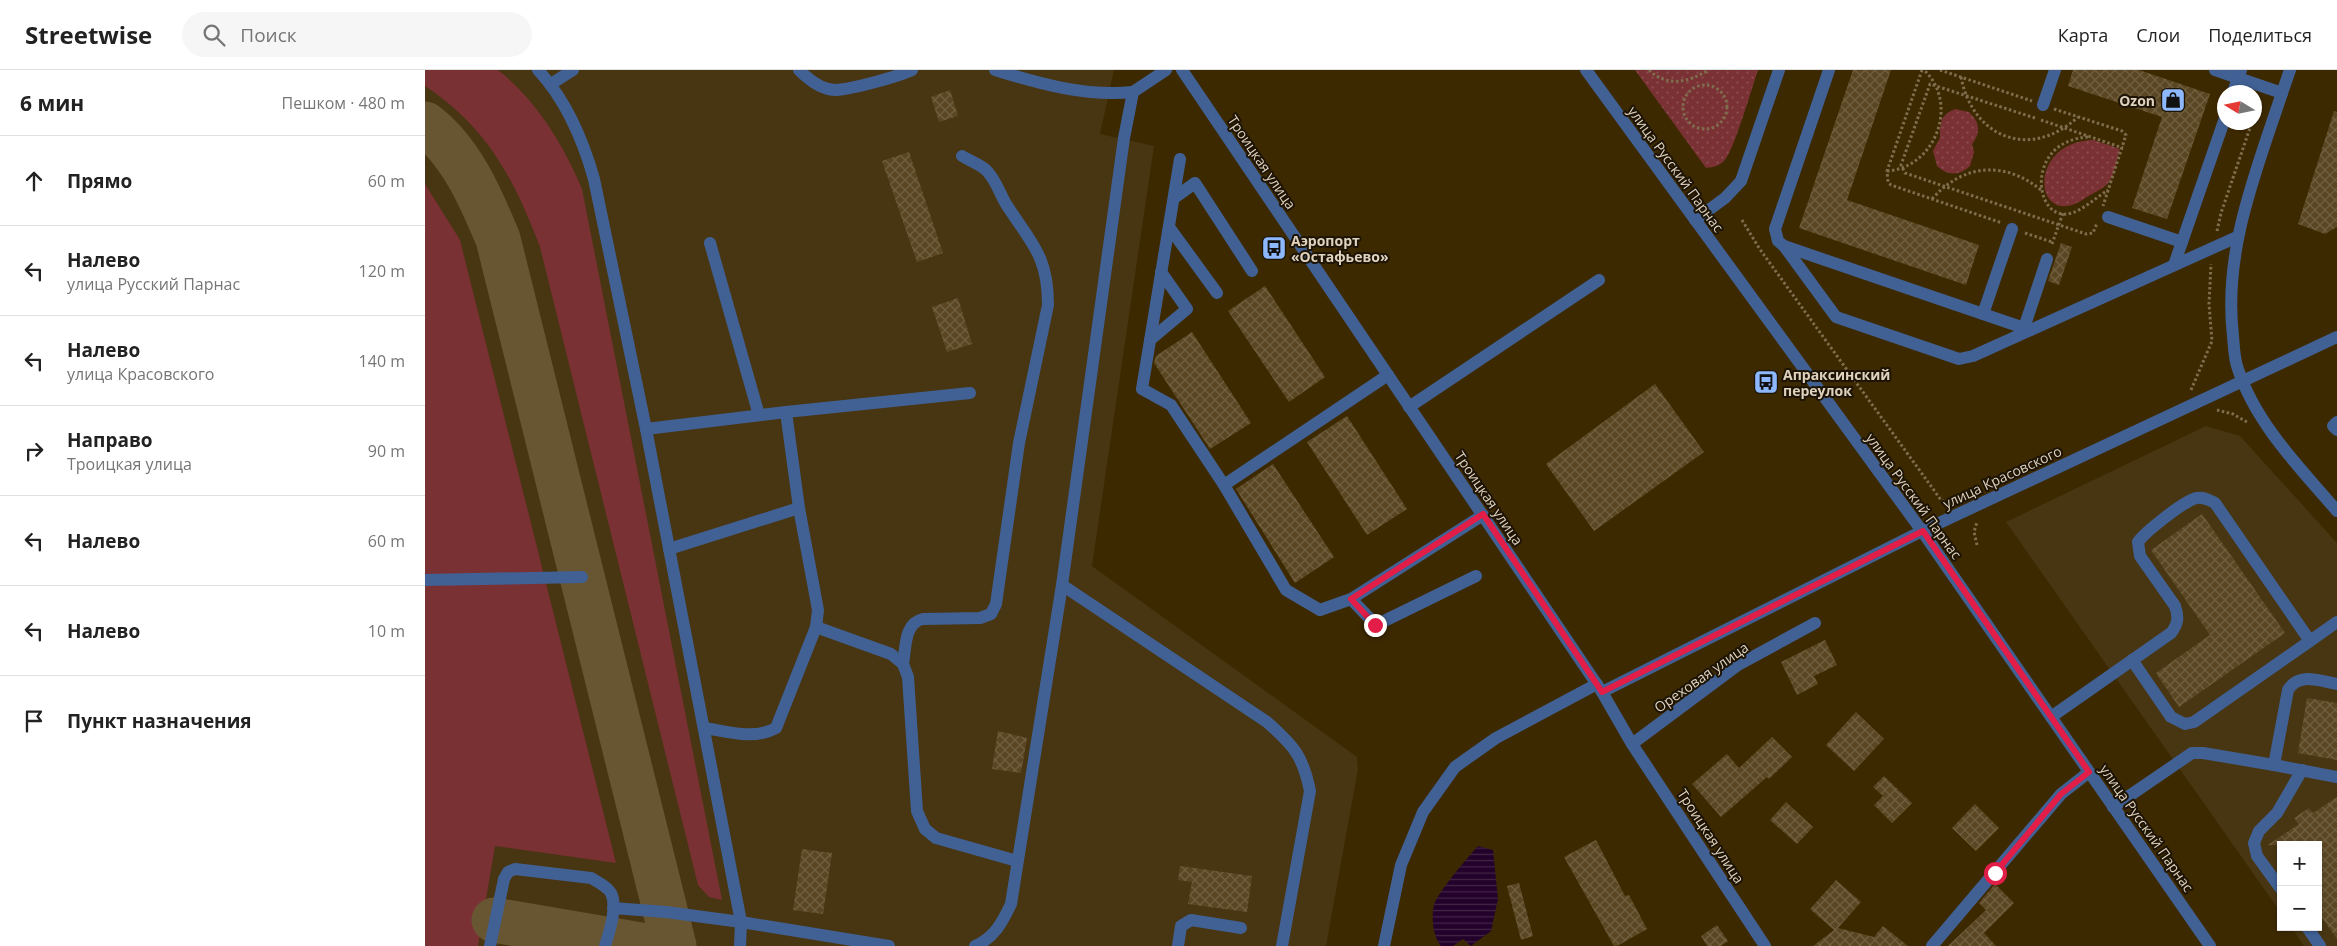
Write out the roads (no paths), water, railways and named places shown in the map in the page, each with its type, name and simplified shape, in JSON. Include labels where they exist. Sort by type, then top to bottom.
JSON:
[{"type":"street","points":[[538,70],[551,84],[586,152],[594,179],[705,728],[741,922],[739,946]]},
{"type":"street","points":[[551,84],[573,70]]},
{"type":"street","points":[[799,70],[809,81],[835,90],[904,72]]},
{"type":"street","points":[[995,70],[1035,83],[1109,94],[1133,92],[1166,70]]},
{"type":"street","name":"Троицкая улица","points":[[1182,70],[1600,688],[1632,744],[1765,946]]},
{"type":"street","name":"улица Русский Парнас","points":[[1586,70],[1923,531],[2210,946]]},
{"type":"street","points":[[1695,220],[1725,198],[1741,181],[1779,70]]},
{"type":"street","points":[[1829,70],[1775,229],[1778,241],[1784,246],[1833,314],[1844,322],[1959,359],[1973,356],[2027,329],[2237,237]]},
{"type":"street","points":[[2043,105],[2055,70]]},
{"type":"street","points":[[2215,70],[2239,74],[2282,93]]},
{"type":"street","points":[[2290,70],[2237,237],[2231,282],[2231,321],[2237,368],[2255,407],[2292,459],[2337,512]]},
{"type":"street","points":[[975,946],[987,941],[1001,926],[1011,904],[1063,585],[1133,92]]},
{"type":"street","points":[[2174,264],[2221,130]]},
{"type":"street","points":[[903,664],[909,627],[914,621],[923,619],[980,618],[991,614],[997,604],[1019,443],[1048,305],[1045,267],[1036,246],[1006,204],[987,170],[963,156]]},
{"type":"street","points":[[1180,160],[1141,389],[1171,405],[1224,485],[1286,590],[1320,610],[1351,599],[1483,514]]},
{"type":"street","points":[[1174,198],[1195,183],[1252,271]]},
{"type":"street","points":[[2108,217],[2182,242]]},
{"type":"street","points":[[1169,227],[1217,293]]},
{"type":"street","points":[[1983,314],[2012,229]]},
{"type":"street","points":[[710,243],[759,415]]},
{"type":"street","points":[[1784,246],[2027,329]]},
{"type":"street","points":[[2027,329],[2047,259]]},
{"type":"street","points":[[1150,340],[1187,309],[1161,272]]},
{"type":"street","points":[[1409,407],[1599,280]]},
{"type":"street","name":"улица Красовского","points":[[1384,946],[1401,865],[1423,812],[1455,767],[1496,738],[1923,531],[2337,337]]},
{"type":"street","points":[[1224,485],[1388,375]]},
{"type":"street","points":[[646,429],[971,393]]},
{"type":"street","points":[[705,728],[753,735],[765,734],[776,728],[816,627],[818,610],[799,508],[786,412]]},
{"type":"street","points":[[2337,422],[2333,426],[2337,430]]},
{"type":"street","points":[[2051,717],[2171,633],[2178,621],[2175,606],[2140,556],[2138,542],[2144,533],[2191,499],[2206,499],[2215,503],[2310,641]]},
{"type":"street","points":[[669,549],[799,508]]},
{"type":"street","points":[[1351,599],[1375,625],[1476,576]]},
{"type":"street","points":[[425,580],[582,577]]},
{"type":"street","points":[[1063,585],[1267,722],[1288,740],[1305,766],[1310,791],[1282,946]]},
{"type":"street","points":[[2132,660],[2171,718],[2185,724],[2194,722],[2337,622]]},
{"type":"street","name":"Ореховая улица","points":[[1632,744],[1738,665],[1815,623]]},
{"type":"street","points":[[816,627],[891,654],[903,664],[909,677],[917,812],[925,829],[936,838],[1017,861]]},
{"type":"street","points":[[2274,765],[2288,690],[2292,683],[2301,678],[2337,684]]},
{"type":"street","points":[[2113,807],[2192,753],[2203,753],[2337,777]]},
{"type":"street","points":[[2279,886],[2257,856],[2254,842],[2259,831],[2277,813],[2302,770]]},
{"type":"street","points":[[1932,946],[2061,794],[2089,772]]},
{"type":"street","points":[[490,946],[504,879],[507,872],[515,869],[591,878],[602,884],[611,894],[613,908],[605,946]]},
{"type":"street","points":[[613,908],[666,912],[741,922],[889,946]]},
{"type":"street","points":[[1178,946],[1181,926],[1191,920],[1241,928]]},
{"type":"street","points":[[2310,931],[2320,946]]},
{"type":"place","name":"Ozon","points":[[2173,100]]},
{"type":"place","name":"Аэропорт «Остафьево»","points":[[1274,248]]},
{"type":"place","name":"Апраксинский переулок","points":[[1766,382]]}]
